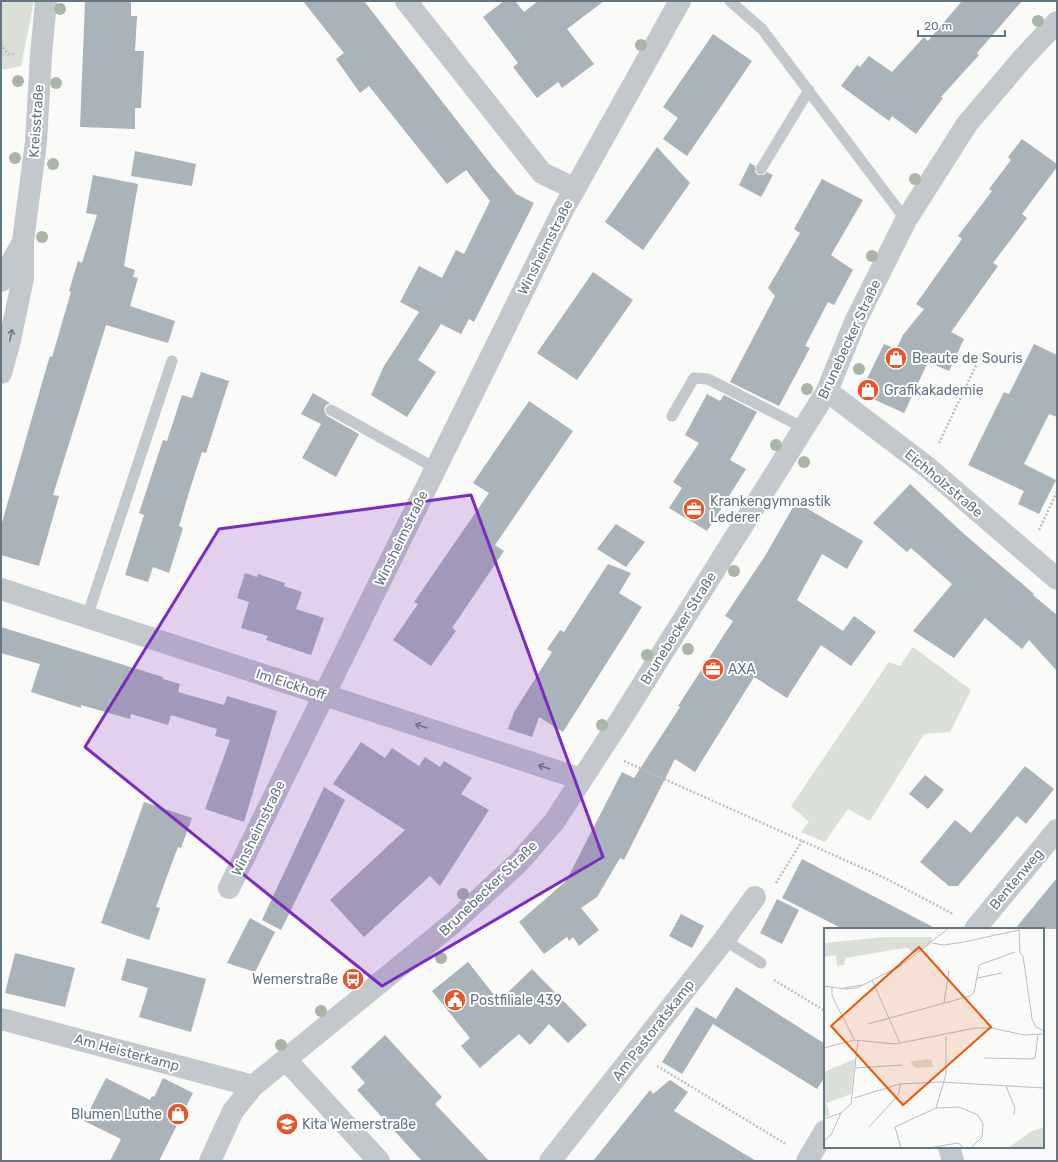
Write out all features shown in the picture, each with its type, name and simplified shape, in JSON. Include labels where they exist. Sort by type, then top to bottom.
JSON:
[{"type":"street","name":"Kreisstraße","points":[[1,372],[10,340],[23,278],[23,241],[36,142],[40,55],[46,1]]},
{"type":"street","name":"Winsheimstraße","points":[[406,1],[542,173],[575,188]]},
{"type":"street","name":"Winsheimstraße","points":[[229,888],[435,468],[575,188],[680,1]]},
{"type":"street","name":"Brunebecker Straße","points":[[210,1161],[233,1111],[253,1086],[365,993],[453,923],[519,862],[554,822],[828,391],[855,322],[906,220],[967,124],[1023,58],[1057,22]]},
{"type":"street","name":"Kreisstraße","points":[[1,282],[23,241]]},
{"type":"street","name":"Eichholzstraße","points":[[828,391],[927,467],[1057,579]]},
{"type":"street","name":"Im Eickhoff","points":[[1,589],[582,779]]},
{"type":"street","name":"Bentenweg","points":[[976,928],[1057,830]]},
{"type":"street","name":"Am Pastoratskamp","points":[[550,1161],[724,940],[755,898]]},
{"type":"street","name":"Am Heisterkamp","points":[[1,1019],[253,1086]]},
{"type":"street","points":[[286,1060],[379,1161]]},
{"type":"street","points":[[808,1160],[824,1133]]},
{"type":"street","points":[[950,1148],[953,1161]]},
{"type":"lane","points":[[730,1],[762,29],[906,220]]},
{"type":"lane","points":[[761,169],[809,90]]},
{"type":"lane","points":[[87,617],[172,361]]},
{"type":"lane","points":[[672,416],[694,378],[708,379],[804,428]]},
{"type":"lane","points":[[331,410],[435,468]]},
{"type":"lane","points":[[724,940],[761,963]]},
{"type":"path","points":[[927,467],[982,352]]},
{"type":"path","points":[[1027,554],[1057,492]]},
{"type":"path","points":[[601,750],[885,878],[976,928]]},
{"type":"path","points":[[755,898],[777,882],[802,841]]},
{"type":"path","points":[[761,963],[769,976],[824,1010]]},
{"type":"path","points":[[635,1053],[808,1160]]},
{"type":"highlighted area","points":[[471,495],[603,857],[382,986],[85,747],[219,529]]},
{"type":"shaded area","points":[[1,1],[34,1],[21,66],[1,70]]},
{"type":"shaded area","points":[[913,647],[971,690],[950,732],[924,734],[870,821],[848,809],[825,842],[801,832],[809,822],[791,806],[889,662],[900,666]]},
{"type":"building","points":[[85,1],[131,1],[131,16],[137,16],[135,51],[144,51],[141,108],[135,108],[135,129],[80,127]]},
{"type":"building","points":[[303,1],[364,1],[493,167],[516,194],[534,203],[474,322],[469,319],[461,334],[441,324],[418,360],[436,372],[407,417],[371,395],[384,366],[419,312],[400,302],[419,266],[442,278],[456,250],[464,254],[490,201],[466,170],[447,184],[369,86],[360,93],[336,59],[344,53]]},
{"type":"building","points":[[504,1],[515,1],[524,12],[538,1],[604,1],[567,29],[594,64],[562,88],[558,82],[537,98],[513,67],[518,63],[483,17]]},
{"type":"building","points":[[962,1],[1022,1],[977,53],[979,55],[941,97],[943,98],[916,134],[892,116],[889,121],[841,86],[857,65],[860,67],[869,56],[892,72],[924,37],[928,41]]},
{"type":"building","points":[[713,34],[752,61],[687,156],[663,139],[678,118],[663,107]]},
{"type":"building","points":[[1022,139],[1057,164],[1057,167],[1022,214],[1027,218],[993,263],[998,266],[951,332],[964,339],[949,371],[928,362],[904,413],[860,393],[884,344],[896,349],[903,335],[924,309],[916,304],[962,239],[958,236],[992,191],[989,189],[1011,160],[1008,157]]},
{"type":"building","points":[[657,147],[690,183],[643,250],[605,222]]},
{"type":"building","points":[[135,151],[196,164],[192,186],[131,176]]},
{"type":"building","points":[[750,163],[755,166],[755,172],[758,175],[764,175],[767,172],[773,175],[761,197],[739,185]]},
{"type":"building","points":[[93,175],[138,184],[124,266],[135,270],[133,277],[138,278],[130,306],[175,321],[168,343],[106,325],[53,495],[59,496],[39,566],[1,555],[1,526],[46,369],[50,356],[52,357],[71,292],[69,291],[78,261],[82,263],[97,215],[86,213]]},
{"type":"building","points":[[822,179],[863,200],[831,255],[853,270],[834,305],[828,302],[805,346],[810,348],[779,406],[730,382],[775,296],[768,288],[800,233],[794,229]]},
{"type":"building","points":[[593,272],[633,300],[577,380],[537,353]]},
{"type":"building","points":[[1034,344],[1057,355],[1057,417],[1049,414],[1024,464],[1056,480],[1039,514],[1018,504],[1024,491],[968,465],[1004,392],[1009,394]]},
{"type":"building","points":[[201,372],[229,381],[206,453],[202,452],[190,489],[179,526],[183,528],[169,573],[153,567],[148,582],[125,575],[144,515],[139,513],[163,440],[167,441],[182,395],[192,398]]},
{"type":"building","points":[[313,393],[330,403],[325,406],[324,410],[327,416],[359,434],[336,477],[302,458],[321,424],[301,414]]},
{"type":"building","points":[[707,394],[720,401],[724,395],[757,412],[730,460],[746,469],[707,531],[669,508],[682,488],[673,482],[699,443],[685,435]]},
{"type":"building","points":[[529,401],[573,431],[495,545],[504,551],[452,628],[456,631],[431,666],[393,640],[418,604],[414,602],[489,493],[473,483]]},
{"type":"building","points":[[910,484],[964,534],[1057,615],[1057,671],[1029,640],[1022,649],[985,618],[954,658],[913,631],[952,584],[911,548],[907,552],[873,523]]},
{"type":"building","points":[[796,502],[863,541],[847,569],[822,554],[797,600],[843,631],[854,616],[876,632],[851,666],[821,645],[787,698],[754,677],[695,772],[675,759],[624,860],[620,858],[597,897],[581,908],[599,930],[579,946],[573,937],[569,941],[567,937],[544,954],[519,922],[566,881],[622,772],[634,778],[733,621],[725,616],[765,556]]},
{"type":"building","points":[[616,524],[645,542],[626,567],[597,549]]},
{"type":"building","points":[[608,564],[631,573],[619,593],[642,607],[563,732],[539,717],[532,737],[508,729],[514,712],[552,652],[547,649],[560,630],[564,632]]},
{"type":"building","points":[[245,573],[257,577],[258,574],[285,583],[284,586],[302,592],[296,609],[324,618],[311,655],[266,640],[268,636],[241,628],[249,602],[237,598]]},
{"type":"building","points":[[1,627],[163,677],[163,679],[180,684],[178,692],[224,705],[227,696],[277,711],[244,822],[205,809],[230,740],[215,736],[217,729],[171,715],[168,725],[131,714],[130,719],[81,705],[81,708],[31,692],[40,664],[1,653]]},
{"type":"building","points":[[361,742],[385,758],[392,748],[419,766],[425,757],[440,767],[444,761],[472,778],[461,794],[489,810],[440,886],[430,876],[364,937],[330,900],[405,830],[333,784]]},
{"type":"building","points":[[1025,766],[1054,789],[1026,824],[1017,816],[958,886],[949,886],[920,862],[955,820],[971,833]]},
{"type":"building","points":[[925,775],[944,790],[928,809],[909,794]]},
{"type":"building","points":[[324,787],[345,800],[281,930],[262,920]]},
{"type":"building","points":[[144,802],[192,818],[181,848],[178,847],[156,907],[160,908],[149,940],[101,923]]},
{"type":"building","points":[[802,859],[935,928],[841,928],[782,898]]},
{"type":"building","points":[[1057,878],[1057,929],[1016,928]]},
{"type":"building","points":[[777,899],[799,910],[782,944],[760,933]]},
{"type":"building","points":[[681,914],[704,926],[692,948],[669,936]]},
{"type":"building","points":[[250,918],[275,932],[255,972],[227,963]]},
{"type":"building","points":[[15,953],[75,968],[65,1007],[5,993]]},
{"type":"building","points":[[127,958],[206,979],[191,1032],[139,1017],[148,988],[121,980]]},
{"type":"building","points":[[468,962],[499,1001],[532,969],[587,1025],[568,1043],[549,1024],[530,1045],[519,1034],[480,1068],[461,1046],[470,1038],[432,991]]},
{"type":"building","points":[[736,987],[824,1043],[824,1078],[817,1089],[713,1024]]},
{"type":"building","points":[[696,1007],[716,1019],[682,1074],[662,1062]]},
{"type":"building","points":[[385,1035],[442,1097],[435,1104],[489,1161],[422,1161],[357,1090],[365,1083],[351,1067]]},
{"type":"building","points":[[106,1078],[150,1100],[152,1096],[154,1097],[163,1078],[193,1093],[159,1161],[110,1161],[121,1139],[84,1121]]},
{"type":"building","points":[[670,1080],[688,1092],[674,1111],[756,1161],[593,1161],[650,1090],[653,1094]]},
{"type":"place","name":"Beaute de Souris","points":[[896,358]]},
{"type":"place","name":"Grafikakademie","points":[[868,390]]},
{"type":"place","name":"Krankengymnastik Lederer","points":[[694,509]]},
{"type":"place","name":"AXA","points":[[713,669]]},
{"type":"place","name":"Wemerstraße","points":[[353,979]]},
{"type":"place","name":"Postfiliale 439","points":[[455,1000]]},
{"type":"place","name":"Blumen Luthe","points":[[178,1114]]},
{"type":"place","name":"Kita Wemerstraße","points":[[287,1124]]}]
